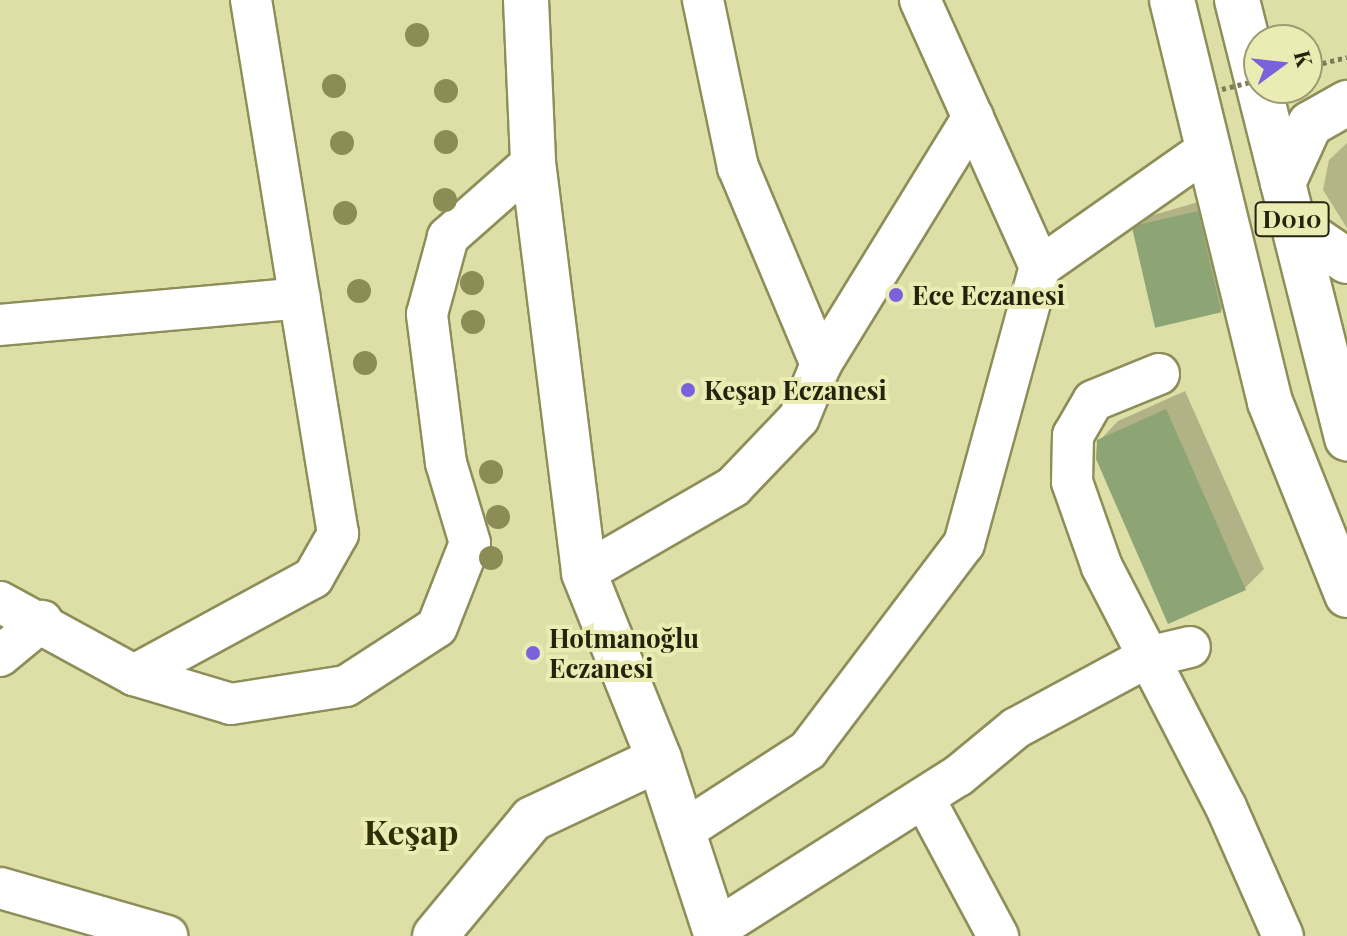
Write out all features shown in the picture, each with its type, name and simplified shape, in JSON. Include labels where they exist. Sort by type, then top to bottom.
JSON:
[{"type":"main road","points":[[526,0],[533,162],[584,573],[659,759],[716,933]]},
{"type":"main road","points":[[1172,0],[1205,151],[1270,402],[1347,595]]},
{"type":"main road","name":"D010","points":[[1237,0],[1347,438]]},
{"type":"main road","points":[[1283,183],[1297,141],[1347,103]]},
{"type":"main road","points":[[1294,225],[1347,261]]},
{"type":"main road","points":[[435,936],[532,819],[659,759]]},
{"type":"street","points":[[134,675],[313,578],[338,534],[251,0]]},
{"type":"street","points":[[703,0],[738,167],[821,364]]},
{"type":"street","points":[[683,831],[808,750],[964,544],[1040,267],[920,0]]},
{"type":"street","points":[[584,573],[733,487],[799,418],[821,364],[973,117]]},
{"type":"street","points":[[1040,267],[1205,151]]},
{"type":"street","points":[[0,602],[42,621],[134,675],[231,704],[346,686],[437,627],[470,543],[446,463],[427,314],[448,237],[533,162]]},
{"type":"street","points":[[0,325],[300,298]]},
{"type":"street","points":[[1159,374],[1093,401],[1073,435],[1072,482],[1102,567],[1283,936]]},
{"type":"street","points":[[0,656],[42,621]]},
{"type":"street","points":[[716,933],[924,798],[1016,728],[1148,657],[1190,647]]},
{"type":"street","points":[[924,798],[998,936]]},
{"type":"street","points":[[0,888],[167,936]]},
{"type":"path","points":[[1323,63],[1347,57]]},
{"type":"path","points":[[1222,89],[1243,84]]},
{"type":"green space","points":[[1347,143],[1347,228],[1323,190],[1329,160]]},
{"type":"building","points":[[1198,211],[1221,312],[1155,328],[1132,226]]},
{"type":"building","points":[[1166,409],[1246,590],[1168,624],[1096,459],[1097,440]]},
{"type":"place","name":"Ece Eczanesi","points":[[896,295]]},
{"type":"place","name":"Keşap Eczanesi","points":[[688,390]]},
{"type":"place","name":"Hotmanoğlu Eczanesi","points":[[533,653]]},
{"type":"district","name":"Keşap","points":[[411,832]]}]
